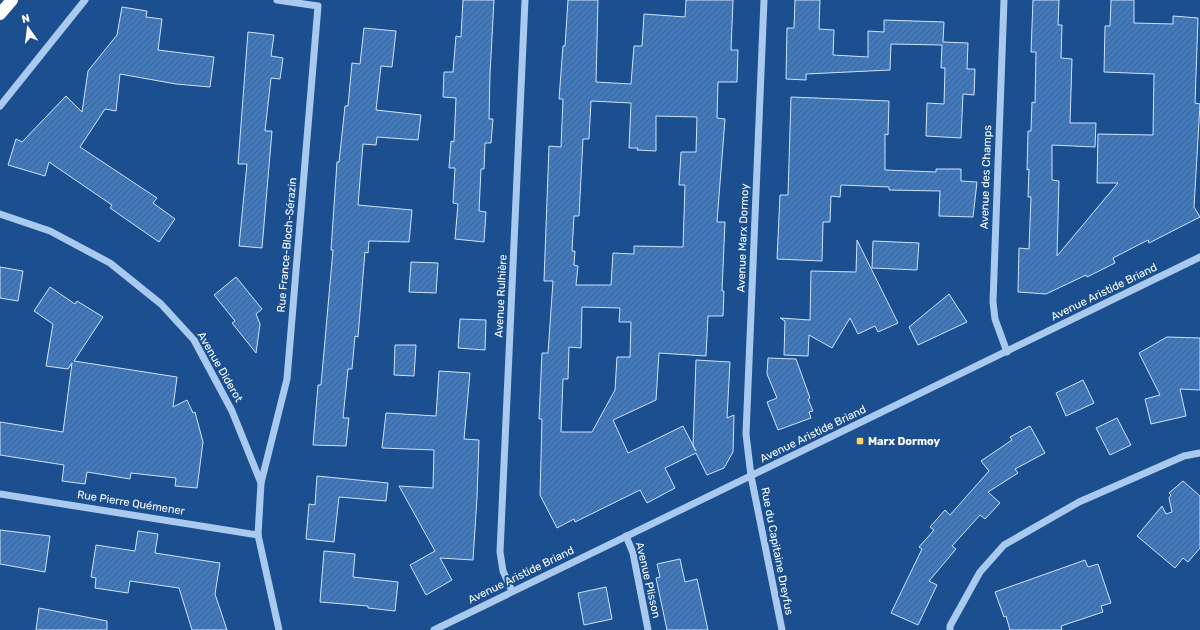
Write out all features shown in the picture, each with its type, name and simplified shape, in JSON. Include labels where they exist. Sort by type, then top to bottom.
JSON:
[{"type":"highway","points":[[0,14],[12,0]]},
{"type":"street","points":[[0,106],[85,0]]},
{"type":"street","name":"Rue France-Bloch-Sérazin","points":[[261,483],[287,379],[318,6],[277,0]]},
{"type":"street","name":"Avenue Rulhière","points":[[512,591],[503,571],[500,552],[525,0]]},
{"type":"street","name":"Avenue Marx Dormoy","points":[[751,476],[746,434],[764,0]]},
{"type":"street","name":"Avenue des Champs","points":[[1004,0],[993,302],[995,319],[1007,352]]},
{"type":"street","name":"Avenue Diderot","points":[[0,214],[50,231],[110,263],[161,304],[194,340],[232,410],[261,483],[258,535],[278,630]]},
{"type":"street","name":"Avenue Aristide Briand","points":[[434,630],[1200,257]]},
{"type":"street","points":[[950,630],[950,626],[980,572],[1004,544],[1079,502],[1184,456],[1200,453]]},
{"type":"street","name":"Rue du Capitaine Dreyfus","points":[[751,476],[782,630]]},
{"type":"street","name":"Rue Pierre Quémener","points":[[0,494],[258,535]]},
{"type":"street","name":"Avenue Plisson","points":[[626,536],[633,553],[648,630]]},
{"type":"building","points":[[463,0],[494,0],[489,119],[493,119],[491,143],[485,143],[484,169],[481,169],[479,211],[486,212],[484,242],[455,239],[458,204],[453,203],[455,168],[449,168],[451,141],[454,142],[456,98],[443,97],[444,72],[453,72],[456,36],[461,37]]},
{"type":"building","points":[[568,0],[598,0],[596,82],[631,84],[634,46],[642,46],[644,14],[685,17],[686,0],[733,0],[731,50],[738,50],[737,82],[718,82],[717,118],[725,119],[717,222],[725,222],[722,291],[724,291],[723,316],[708,316],[706,356],[659,353],[656,400],[613,420],[628,453],[683,426],[693,445],[696,360],[730,362],[727,418],[734,415],[733,452],[724,468],[707,475],[696,453],[665,468],[675,488],[647,503],[640,490],[575,522],[574,519],[557,528],[540,495],[542,419],[539,419],[542,353],[548,353],[553,281],[544,281],[549,146],[561,147],[563,99],[559,99],[563,46],[565,46]],"holes":[[[591,101],[631,103],[629,148],[638,148],[637,150],[656,151],[656,116],[697,117],[696,152],[681,152],[679,185],[685,185],[683,247],[634,246],[634,254],[613,253],[611,285],[576,285],[578,266],[574,265],[575,251],[572,251],[574,216],[579,216],[583,139],[589,139]],[[582,307],[620,308],[619,322],[631,322],[630,357],[617,357],[615,390],[592,432],[561,432],[563,379],[568,379],[569,347],[581,348]]]},
{"type":"building","points":[[795,0],[820,0],[819,29],[834,30],[833,55],[868,57],[868,31],[884,32],[884,20],[944,22],[943,42],[968,43],[967,69],[975,69],[974,95],[963,94],[961,138],[926,136],[927,103],[944,104],[945,68],[941,68],[942,45],[891,44],[890,70],[806,74],[806,80],[786,79],[787,28],[794,28]]},
{"type":"building","points":[[1033,0],[1059,0],[1058,25],[1062,25],[1061,58],[1072,59],[1070,123],[1096,123],[1095,147],[1052,145],[1052,180],[1059,181],[1057,256],[1118,183],[1097,183],[1098,134],[1153,135],[1154,74],[1104,72],[1105,26],[1110,26],[1111,0],[1134,0],[1134,23],[1173,24],[1173,16],[1198,18],[1195,103],[1200,104],[1194,207],[1200,217],[1149,243],[1148,240],[1113,258],[1115,263],[1087,277],[1086,275],[1046,294],[1018,292],[1019,248],[1029,249],[1031,197],[1028,197],[1028,131],[1031,131],[1032,102],[1035,103],[1036,52],[1031,52]]},
{"type":"building","points":[[122,7],[147,11],[146,17],[162,19],[158,50],[214,57],[210,87],[176,84],[120,74],[116,111],[105,109],[80,147],[157,198],[153,203],[175,219],[159,242],[110,208],[112,205],[49,162],[45,176],[8,165],[16,139],[22,142],[66,96],[82,112],[88,71],[117,35]]},
{"type":"building","points":[[364,28],[396,31],[392,67],[381,66],[376,110],[421,115],[418,140],[377,137],[376,145],[363,144],[358,205],[412,210],[409,242],[369,241],[368,253],[365,252],[358,337],[355,336],[352,369],[348,369],[343,418],[349,418],[346,446],[313,445],[318,385],[321,385],[333,250],[331,250],[337,162],[339,162],[345,106],[348,106],[352,63],[360,64]]},
{"type":"building","points":[[248,32],[274,35],[271,56],[283,58],[280,79],[271,78],[265,131],[272,131],[262,248],[239,246],[247,164],[238,164]]},
{"type":"building","points":[[791,97],[889,101],[888,135],[885,134],[885,170],[936,172],[936,169],[961,169],[961,181],[977,182],[973,217],[939,216],[940,191],[889,190],[889,187],[841,185],[840,197],[831,196],[830,222],[823,222],[822,261],[777,259],[780,195],[788,195]]},
{"type":"building","points":[[857,240],[898,323],[878,332],[875,326],[858,334],[850,318],[832,348],[809,335],[808,356],[784,355],[785,321],[780,318],[810,320],[811,271],[856,272]]},
{"type":"building","points":[[873,241],[919,243],[917,270],[872,268]]},
{"type":"building","points":[[411,262],[438,263],[436,293],[409,292]]},
{"type":"building","points":[[0,267],[23,271],[18,301],[0,298]]},
{"type":"building","points":[[236,277],[262,309],[256,314],[260,324],[256,353],[232,323],[235,321],[214,295]]},
{"type":"building","points":[[50,287],[75,304],[77,301],[103,317],[74,361],[177,377],[173,407],[187,400],[193,413],[195,412],[203,442],[197,488],[175,486],[176,478],[131,473],[130,479],[87,472],[85,484],[62,481],[64,465],[0,455],[0,422],[63,432],[72,363],[68,369],[46,366],[53,324],[34,311]]},
{"type":"building","points":[[949,294],[967,322],[918,345],[909,327]]},
{"type":"building","points":[[460,319],[486,320],[485,350],[458,348]]},
{"type":"building","points":[[1167,337],[1200,338],[1200,390],[1180,389],[1186,416],[1151,424],[1145,399],[1160,395],[1139,353]]},
{"type":"building","points":[[395,345],[416,345],[414,376],[394,375]]},
{"type":"building","points":[[768,358],[796,359],[810,398],[808,399],[813,411],[809,412],[811,418],[778,430],[767,402],[777,398],[767,374]]},
{"type":"building","points":[[439,371],[470,373],[464,439],[479,440],[477,498],[473,560],[440,558],[452,580],[426,595],[410,565],[435,551],[399,486],[433,488],[434,450],[382,448],[386,413],[436,416]]},
{"type":"building","points":[[1083,380],[1094,403],[1066,416],[1056,393]]},
{"type":"building","points":[[1117,418],[1131,445],[1110,455],[1096,428]]},
{"type":"building","points":[[1030,426],[1045,453],[1015,469],[1018,473],[988,492],[1000,503],[985,519],[980,515],[952,546],[956,549],[929,581],[937,585],[918,625],[891,613],[922,549],[919,547],[934,530],[930,527],[945,510],[950,515],[989,471],[981,461],[1012,440],[1010,437]]},
{"type":"building","points":[[317,476],[388,483],[386,501],[339,497],[334,542],[306,539],[309,504],[315,505]]},
{"type":"building","points":[[1183,481],[1200,496],[1200,548],[1188,562],[1183,558],[1175,568],[1137,536],[1162,506],[1166,514],[1172,512],[1169,498],[1171,495],[1169,493]]},
{"type":"building","points":[[0,530],[50,536],[45,572],[0,564]]},
{"type":"building","points":[[138,531],[158,534],[155,553],[220,563],[215,594],[227,630],[192,630],[179,588],[130,581],[128,593],[95,588],[96,578],[91,577],[96,545],[135,551]]},
{"type":"building","points":[[324,551],[355,554],[353,577],[398,582],[395,611],[368,608],[368,606],[320,602]]},
{"type":"building","points":[[680,559],[685,582],[697,579],[708,630],[667,630],[656,578],[660,577],[657,564]]},
{"type":"building","points":[[1085,560],[1088,567],[1098,564],[1111,603],[1101,606],[1103,612],[1061,626],[1062,630],[1010,630],[1006,616],[1004,617],[995,592]]},
{"type":"building","points":[[606,587],[612,619],[584,625],[578,593]]},
{"type":"building","points":[[39,608],[107,621],[107,630],[36,630]]},
{"type":"place","name":"Marx Dormoy","points":[[860,441]]}]
